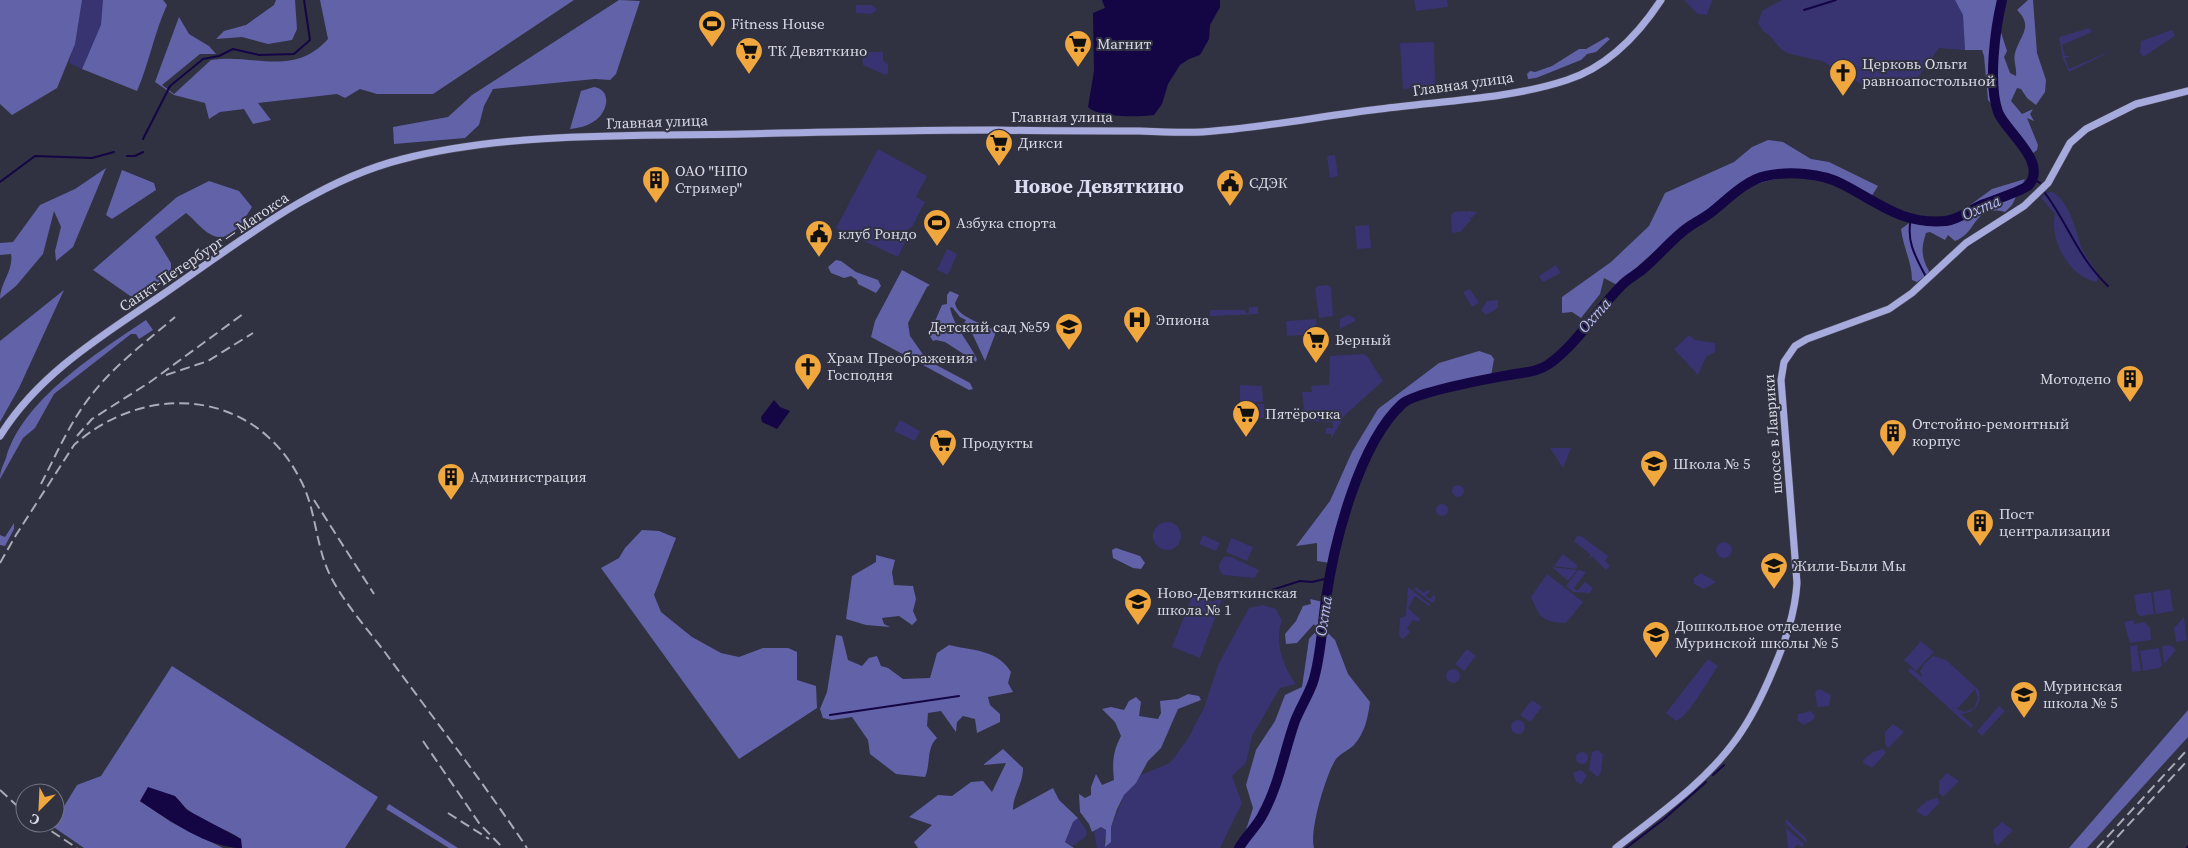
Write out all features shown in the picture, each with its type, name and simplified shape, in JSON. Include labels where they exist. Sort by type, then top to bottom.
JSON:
[{"type":"main road","name":"Главная улица","points":[[428,153],[524,141],[622,137],[943,130],[1196,132],[1262,126],[1349,112],[1495,94],[1570,79],[1597,65],[1618,50],[1639,30],[1661,0]]},
{"type":"main road","name":"шоссе в Лаврики","points":[[1616,848],[1703,777],[1729,749],[1756,708],[1788,630],[1794,607],[1797,583],[1780,380],[1787,356],[1795,346],[1807,339],[1877,314],[1902,301],[1966,244],[2018,210],[2037,194],[2047,184],[2070,143],[2086,130],[2136,104],[2188,91]]},
{"type":"main road","name":"Санкт-Петербург — Матокса","points":[[0,436],[17,410],[59,368],[139,311],[287,211],[372,168],[428,153]]},
{"type":"shaded area","points":[[0,0],[123,0],[91,48],[82,69],[69,63],[74,44]]},
{"type":"shaded area","points":[[0,0],[82,0],[75,44],[57,88],[12,115],[0,104]]},
{"type":"shaded area","points":[[103,0],[163,0],[167,5],[137,91],[82,69],[101,25]]},
{"type":"shaded area","points":[[276,0],[295,0],[297,29],[292,40],[268,44],[242,37],[216,39],[224,31],[246,25],[274,5]]},
{"type":"shaded area","points":[[320,0],[574,0],[433,94],[377,94],[360,89],[345,98],[337,94],[258,103],[271,120],[253,124],[244,109],[220,112],[209,119],[205,103],[174,95],[155,82],[179,17],[189,34],[209,46],[216,54],[200,54],[162,85],[174,94],[211,60],[287,61],[301,58],[315,51],[328,39]]},
{"type":"shaded area","points":[[619,0],[640,1],[616,74],[610,80],[595,79],[493,89],[484,106],[479,125],[465,138],[394,144],[393,127],[448,117],[472,95]]},
{"type":"shaded area","points":[[1102,0],[1220,0],[1220,7],[1210,25],[1209,39],[1200,55],[1180,65],[1168,84],[1162,104],[1154,115],[1110,115],[1093,111],[1088,107],[1094,71],[1093,13],[1105,8]]},
{"type":"shaded area","points":[[1414,0],[1447,0],[1448,7],[1416,11]]},
{"type":"shaded area","points":[[1684,0],[1712,0],[1707,15],[1698,14]]},
{"type":"shaded area","points":[[1782,0],[1955,0],[1963,15],[1965,50],[1939,48],[1919,76],[1903,85],[1866,87],[1822,61],[1790,54],[1782,50],[1763,31],[1758,23],[1762,11]]},
{"type":"shaded area","points":[[1955,0],[2004,0],[1999,26],[2007,51],[2004,57],[2010,73],[2016,76],[2015,53],[2025,26],[2025,21],[2017,10],[2028,0],[2033,0],[2037,53],[2046,80],[2045,92],[2036,105],[2027,98],[2021,89],[2017,88],[2011,101],[2022,114],[2033,109],[2030,114],[2034,121],[2027,118],[2038,145],[2037,150],[2032,154],[2024,141],[1988,100],[1984,56],[1982,50],[1965,50],[1963,15]]},
{"type":"shaded area","points":[[856,5],[872,5],[877,10],[871,14],[856,13]]},
{"type":"shaded area","points":[[2090,28],[2092,32],[2062,45],[2065,56],[2071,56],[2065,58],[2069,69],[2116,49],[2069,72],[2063,59],[2059,37]]},
{"type":"shaded area","points":[[2172,30],[2175,36],[2143,57],[2140,53],[2141,41]]},
{"type":"shaded area","points":[[1607,37],[1610,39],[1596,52],[1587,54],[1581,60],[1536,78],[1528,79],[1527,74],[1530,71],[1535,72],[1552,66],[1579,49],[1586,49]]},
{"type":"shaded area","points":[[1434,42],[1435,86],[1403,89],[1400,43]]},
{"type":"shaded area","points":[[862,52],[883,52],[883,60],[888,65],[888,73],[885,75],[863,65]]},
{"type":"shaded area","points":[[594,87],[604,92],[606,96],[603,111],[590,124],[570,129],[581,91]]},
{"type":"shaded area","points":[[1768,140],[1783,142],[1811,159],[1829,162],[1878,186],[1871,197],[1809,178],[1783,178],[1757,184],[1730,196],[1680,230],[1617,285],[1604,278],[1600,294],[1581,318],[1572,312],[1562,313],[1562,297],[1611,262],[1649,226],[1665,193],[1734,162],[1752,147]]},
{"type":"shaded area","points":[[878,149],[927,176],[916,197],[925,202],[912,227],[908,229],[908,236],[898,257],[836,228]]},
{"type":"shaded area","points":[[1335,155],[1338,176],[1330,178],[1327,156]]},
{"type":"shaded area","points":[[106,168],[73,247],[56,261],[55,251],[61,227],[54,211],[43,254],[16,286],[0,299],[2,287],[11,266],[11,254],[0,255],[0,243],[13,242],[40,205],[75,189]]},
{"type":"shaded area","points":[[122,170],[154,183],[156,190],[112,219],[106,215]]},
{"type":"shaded area","points":[[2025,179],[2012,205],[2005,212],[1987,212],[1977,220],[1968,232],[1955,241],[1948,235],[1945,240],[1930,232],[1926,233],[1923,252],[1924,261],[1929,271],[1927,275],[1917,282],[1912,280],[1911,267],[1901,229],[1919,216],[1951,219],[1992,189]]},
{"type":"shaded area","points":[[209,181],[239,191],[252,207],[240,225],[230,234],[224,237],[217,237],[210,234],[186,213],[155,237],[171,263],[171,279],[136,300],[93,270],[177,197]]},
{"type":"shaded area","points":[[1275,181],[1276,188],[1255,189],[1255,182]]},
{"type":"shaded area","points":[[2052,192],[2058,196],[2067,208],[2081,247],[2098,274],[2097,282],[2087,279],[2078,273],[2063,256],[2058,246],[2055,235],[2055,214],[2041,198],[2046,193]]},
{"type":"shaded area","points":[[1466,211],[1467,214],[1467,211],[1477,212],[1472,218],[1469,217],[1471,220],[1460,232],[1452,233],[1451,215],[1454,212]]},
{"type":"shaded area","points":[[1369,225],[1371,248],[1357,249],[1355,226]]},
{"type":"shaded area","points":[[947,249],[957,254],[948,275],[937,270]]},
{"type":"shaded area","points":[[836,260],[841,261],[856,272],[878,280],[881,286],[876,293],[858,284],[857,280],[851,276],[844,278],[831,273],[828,267]]},
{"type":"shaded area","points":[[1556,265],[1561,273],[1543,282],[1539,276]]},
{"type":"shaded area","points":[[902,270],[930,285],[927,287],[908,323],[910,336],[927,360],[970,383],[973,389],[969,390],[871,337],[875,321]]},
{"type":"shaded area","points":[[1328,285],[1331,288],[1333,316],[1319,318],[1315,289],[1318,286]]},
{"type":"shaded area","points":[[1470,289],[1479,303],[1472,307],[1463,292]]},
{"type":"shaded area","points":[[64,290],[19,388],[0,422],[0,341]]},
{"type":"shaded area","points":[[950,291],[959,295],[955,303],[961,313],[996,332],[985,361],[971,331],[966,329],[964,323],[966,320],[960,317],[952,307],[950,308],[955,322],[974,353],[977,359],[976,362],[945,342],[933,341],[929,335],[942,305],[947,304],[947,295]]},
{"type":"shaded area","points":[[1498,300],[1498,308],[1486,315],[1481,310],[1487,301]]},
{"type":"shaded area","points":[[1249,307],[1258,307],[1258,314],[1210,316],[1210,310],[1245,310],[1246,313],[1249,313]]},
{"type":"shaded area","points":[[1348,315],[1355,318],[1355,321],[1340,329],[1340,319]]},
{"type":"shaded area","points":[[1316,319],[1317,334],[1287,336],[1286,321]]},
{"type":"shaded area","points":[[146,320],[153,330],[139,339],[136,334],[131,334],[54,394],[35,428],[23,438],[0,479],[2,468],[15,437],[28,416],[45,397],[85,362]]},
{"type":"shaded area","points":[[1689,335],[1695,340],[1715,343],[1715,352],[1706,357],[1698,375],[1674,349]]},
{"type":"shaded area","points":[[1479,351],[1491,355],[1494,359],[1491,376],[1416,393],[1398,406],[1383,424],[1370,445],[1359,469],[1342,518],[1330,563],[1317,561],[1317,543],[1296,546],[1330,501],[1352,452],[1378,409],[1439,363]]},
{"type":"shaded area","points":[[1362,354],[1367,356],[1383,381],[1345,415],[1331,439],[1331,434],[1326,434],[1326,428],[1333,428],[1332,422],[1305,421],[1302,392],[1312,392],[1311,386],[1329,385],[1330,356]]},
{"type":"shaded area","points":[[1240,385],[1262,386],[1263,402],[1240,403]]},
{"type":"shaded area","points":[[774,400],[780,407],[790,411],[777,429],[762,422],[761,417]]},
{"type":"shaded area","points":[[1241,404],[1264,404],[1264,418],[1241,418]]},
{"type":"shaded area","points":[[900,420],[920,431],[915,441],[894,431]]},
{"type":"shaded area","points":[[1550,448],[1571,448],[1563,468]]},
{"type":"shaded area","points":[[1458,485],[1464,491],[1458,497],[1452,491]]},
{"type":"shaded area","points":[[1442,504],[1448,510],[1442,516],[1436,510]]},
{"type":"shaded area","points":[[1167,522],[1177,526],[1181,536],[1177,546],[1167,550],[1157,546],[1153,536],[1157,526]]},
{"type":"shaded area","points":[[14,523],[14,529],[5,546],[0,545],[0,535],[5,537]]},
{"type":"shaded area","points":[[642,530],[659,531],[676,538],[654,595],[661,612],[692,637],[721,653],[739,657],[763,648],[788,648],[797,652],[797,680],[816,686],[817,708],[739,759],[601,568],[619,558],[625,548]]},
{"type":"shaded area","points":[[1203,535],[1220,543],[1216,551],[1199,544]]},
{"type":"shaded area","points":[[1577,536],[1581,536],[1608,556],[1605,561],[1610,566],[1606,570],[1592,556],[1589,559],[1590,554],[1575,542],[1572,546]]},
{"type":"shaded area","points":[[1231,538],[1253,547],[1247,561],[1226,552]]},
{"type":"shaded area","points":[[1724,542],[1730,544],[1732,550],[1730,556],[1724,558],[1718,556],[1716,550],[1718,544]]},
{"type":"shaded area","points":[[1116,548],[1140,556],[1145,563],[1141,569],[1133,568],[1113,558],[1112,550]]},
{"type":"shaded area","points":[[1563,554],[1578,566],[1576,569],[1554,566]]},
{"type":"shaded area","points":[[876,555],[895,560],[892,572],[894,585],[913,586],[916,599],[913,611],[917,620],[912,625],[899,616],[882,618],[884,624],[890,627],[866,625],[846,619],[852,576],[876,562]]},
{"type":"shaded area","points":[[1224,557],[1231,557],[1259,570],[1255,578],[1223,575],[1219,566]]},
{"type":"shaded area","points":[[1552,567],[1577,570],[1568,581]]},
{"type":"shaded area","points":[[1578,570],[1586,572],[1574,588],[1577,591],[1585,582],[1593,588],[1590,593],[1573,592],[1566,586]]},
{"type":"shaded area","points":[[1701,573],[1716,582],[1704,589],[1694,584],[1694,578]]},
{"type":"shaded area","points":[[1547,574],[1583,602],[1566,623],[1543,618],[1531,597]]},
{"type":"shaded area","points":[[1408,587],[1431,605],[1429,606],[1415,596],[1408,608],[1420,619],[1418,622],[1413,620],[1407,628],[1410,632],[1403,639],[1399,636],[1400,618],[1406,616]]},
{"type":"shaded area","points":[[1416,587],[1424,593],[1427,590],[1430,591],[1426,596],[1430,599],[1434,595],[1436,599],[1432,603],[1414,589]]},
{"type":"shaded area","points":[[2170,589],[2173,611],[2156,614],[2153,592]]},
{"type":"shaded area","points":[[2151,592],[2154,614],[2140,616],[2137,613],[2134,595]]},
{"type":"shaded area","points":[[1193,594],[1214,602],[1217,597],[1222,599],[1200,658],[1172,647]]},
{"type":"shaded area","points":[[1310,599],[1323,602],[1322,627],[1335,640],[1348,674],[1370,702],[1365,725],[1354,745],[1340,755],[1332,766],[1316,816],[1314,848],[1234,848],[1246,830],[1253,808],[1246,785],[1256,750],[1275,721],[1285,695],[1302,687],[1309,639],[1317,630],[1314,624],[1297,643],[1286,644],[1285,634],[1296,621],[1303,606],[1311,604]]},
{"type":"shaded area","points":[[1263,605],[1276,609],[1282,621],[1279,637],[1281,654],[1287,670],[1296,684],[1280,688],[1252,736],[1246,763],[1232,776],[1242,803],[1220,848],[1097,848],[1094,832],[1101,827],[1106,830],[1104,843],[1111,842],[1111,827],[1124,795],[1141,775],[1170,763],[1187,740],[1204,708],[1219,663],[1249,608]]},
{"type":"shaded area","points":[[2184,617],[2187,640],[2176,642],[2174,628]]},
{"type":"shaded area","points":[[2133,620],[2134,624],[2144,622],[2150,628],[2151,640],[2130,643],[2124,622]]},
{"type":"shaded area","points":[[836,635],[842,636],[848,660],[862,666],[869,658],[877,656],[881,666],[888,668],[903,679],[930,678],[937,653],[949,645],[984,652],[999,659],[1011,672],[1008,683],[1013,692],[988,697],[990,705],[1000,714],[1000,722],[977,733],[975,719],[963,716],[957,722],[956,732],[941,711],[928,713],[927,726],[937,738],[931,746],[925,777],[896,774],[870,754],[868,740],[852,717],[832,720],[823,718],[820,709],[827,692]]},
{"type":"shaded area","points":[[1921,641],[1934,652],[1916,671],[1904,660]]},
{"type":"shaded area","points":[[2137,645],[2141,671],[2132,672],[2130,646]]},
{"type":"shaded area","points":[[2170,645],[2176,650],[2164,664],[2162,646]]},
{"type":"shaded area","points":[[2159,648],[2162,665],[2159,668],[2143,671],[2140,651]]},
{"type":"shaded area","points":[[1467,649],[1476,656],[1464,671],[1455,664]]},
{"type":"shaded area","points":[[1933,656],[1946,660],[1981,692],[1979,691],[1980,696],[1976,707],[1970,712],[1961,714],[1973,725],[1971,728],[1908,671],[1911,668],[1922,677],[1920,671]],"holes":[[[1975,689],[1978,698],[1974,708],[1965,712],[1957,709]]]},
{"type":"shaded area","points":[[1708,659],[1718,666],[1693,705],[1676,721],[1666,713]]},
{"type":"shaded area","points":[[172,666],[378,797],[345,848],[241,848],[241,839],[193,814],[176,797],[166,794],[140,801],[171,822],[223,848],[84,848],[62,833],[65,833],[65,805],[77,785],[101,776]]},
{"type":"shaded area","points":[[1450,669],[1456,669],[1460,676],[1456,683],[1450,683],[1446,679],[1446,673]]},
{"type":"shaded area","points":[[1819,689],[1831,695],[1829,706],[1817,707],[1815,692]]},
{"type":"shaded area","points":[[1188,694],[1199,696],[1201,700],[1178,709],[1161,748],[1148,761],[1136,783],[1124,795],[1111,827],[1111,842],[1105,847],[1106,830],[1101,827],[1092,832],[1089,824],[1080,812],[1079,794],[1085,798],[1091,795],[1091,787],[1096,774],[1102,785],[1114,780],[1114,757],[1121,736],[1115,722],[1102,709],[1111,707],[1124,710],[1129,701],[1136,697],[1141,702],[1139,716],[1158,719],[1161,713],[1160,701],[1178,699]]},
{"type":"shaded area","points":[[1532,700],[1542,707],[1530,722],[1520,715]]},
{"type":"shaded area","points":[[1999,706],[2005,711],[1982,736],[1977,731]]},
{"type":"shaded area","points":[[2188,710],[2188,737],[2087,848],[2069,848]]},
{"type":"shaded area","points":[[1811,711],[1815,716],[1813,720],[1804,725],[1797,720],[1798,714]]},
{"type":"shaded area","points":[[1515,720],[1521,720],[1525,727],[1521,734],[1515,734],[1511,730],[1511,724]]},
{"type":"shaded area","points":[[1893,724],[1904,732],[1888,748],[1885,744],[1885,732]]},
{"type":"shaded area","points":[[1003,749],[1023,768],[1013,810],[1053,788],[1059,800],[1078,818],[1073,822],[1065,842],[1074,848],[918,848],[914,842],[932,825],[909,817],[938,795],[952,796],[971,782],[983,781],[992,792],[1006,763],[983,765]]},
{"type":"shaded area","points":[[1883,749],[1886,753],[1872,768],[1863,763],[1863,760],[1873,752]]},
{"type":"shaded area","points":[[1598,750],[1603,755],[1601,772],[1598,777],[1589,770],[1592,752]]},
{"type":"shaded area","points":[[1580,752],[1584,752],[1588,758],[1584,764],[1580,764],[1576,760],[1576,756]]},
{"type":"shaded area","points":[[1581,770],[1587,775],[1581,785],[1576,781],[1573,773]]},
{"type":"shaded area","points":[[1947,773],[1959,781],[1943,797],[1939,793],[1939,781]]},
{"type":"shaded area","points":[[148,787],[175,796],[187,810],[241,839],[242,848],[229,847],[202,838],[163,816],[140,801]]},
{"type":"shaded area","points":[[1937,798],[1940,802],[1926,817],[1917,812],[1917,809],[1927,801]]},
{"type":"shaded area","points":[[389,804],[458,848],[449,848],[386,809]]},
{"type":"shaded area","points":[[1078,818],[1087,831],[1086,836],[1073,846],[1065,842],[1073,822]]},
{"type":"shaded area","points":[[1786,819],[1806,838],[1807,843],[1786,824]]},
{"type":"shaded area","points":[[2002,822],[2013,830],[1997,846],[1994,842],[1993,830]]},
{"type":"shaded area","points":[[1786,828],[1804,844],[1802,847],[1798,844],[1794,848],[1788,848]]},
{"type":"waterway","points":[[143,139],[170,86],[203,59],[219,56],[233,49],[259,55],[294,54],[310,40],[304,0]]},
{"type":"waterway","points":[[1804,10],[1836,0]]},
{"type":"waterway","name":"Охта","points":[[1239,848],[1261,818],[1269,803],[1295,721],[1313,682],[1320,652],[1326,599],[1335,550],[1351,495],[1373,443],[1402,404],[1409,399],[1452,386],[1535,371],[1549,364],[1578,337],[1612,295],[1649,264],[1671,241],[1744,186],[1759,178],[1775,174],[1794,173],[1825,177],[1842,184],[1891,211],[1903,216],[1930,221],[1946,221],[1956,218],[2029,185],[2033,176],[2033,166],[2023,147],[2002,120],[1998,112],[1993,87],[1997,26],[2002,0]]},
{"type":"waterway","points":[[0,182],[35,156],[92,158],[114,152]]},
{"type":"waterway","points":[[127,156],[135,156],[143,152]]},
{"type":"waterway","points":[[2032,178],[2040,183]]},
{"type":"waterway","points":[[2045,193],[2081,253],[2108,286]]},
{"type":"waterway","points":[[1911,219],[1911,241],[1925,275]]},
{"type":"waterway","points":[[1262,593],[1300,581],[1312,582],[1329,578]]},
{"type":"waterway","points":[[830,715],[959,696]]},
{"type":"waterway","points":[[1713,775],[1724,765]]},
{"type":"waterway","points":[[1626,848],[1664,819],[1706,782]]},
{"type":"railway","points":[[77,436],[92,419],[150,382],[243,314]]},
{"type":"railway","points":[[41,484],[71,425],[93,393],[122,363],[175,317]]},
{"type":"railway","points":[[166,375],[208,361],[253,333]]},
{"type":"railway","points":[[0,563],[74,445],[102,424],[133,411],[165,404],[197,404],[227,412],[255,427],[280,449],[300,479],[310,503],[326,567],[337,588],[476,775],[527,848]]},
{"type":"railway","points":[[314,500],[374,594]]},
{"type":"railway","points":[[423,741],[479,823],[503,848]]},
{"type":"railway","points":[[2097,848],[2188,749]]},
{"type":"railway","points":[[2107,848],[2188,760]]},
{"type":"railway","points":[[0,790],[15,804]]},
{"type":"railway","points":[[448,813],[489,839]]},
{"type":"railway","points":[[54,833],[77,848]]},
{"type":"place","name":"Fitness House","points":[[712,48]]},
{"type":"place","name":"Магнит","points":[[1078,68]]},
{"type":"place","name":"ТК Девяткино","points":[[749,75]]},
{"type":"place","name":"Церковь Ольги равноапостольной","points":[[1843,97]]},
{"type":"place","name":"Дикси","points":[[999,167]]},
{"type":"place","name":"ОАО \"НПО Стример\"","points":[[656,204]]},
{"type":"place","name":"СДЭК","points":[[1230,207]]},
{"type":"place","name":"Азбука спорта","points":[[937,247]]},
{"type":"place","name":"клуб Рондо","points":[[819,258]]},
{"type":"place","name":"Эпиона","points":[[1137,344]]},
{"type":"place","name":"Детский сад №59","points":[[1069,351]]},
{"type":"place","name":"Верный","points":[[1316,364]]},
{"type":"place","name":"Храм Преображения Господня","points":[[808,391]]},
{"type":"place","name":"Мотодепо","points":[[2130,403]]},
{"type":"place","name":"Пятёрочка","points":[[1246,438]]},
{"type":"place","name":"Отстойно-ремонтный корпус","points":[[1893,457]]},
{"type":"place","name":"Продукты","points":[[943,467]]},
{"type":"place","name":"Школа № 5","points":[[1654,488]]},
{"type":"place","name":"Администрация","points":[[451,501]]},
{"type":"place","name":"Пост централизации","points":[[1980,547]]},
{"type":"place","name":"Жили-Были Мы","points":[[1774,590]]},
{"type":"place","name":"Ново-Девяткинская школа № 1","points":[[1138,626]]},
{"type":"place","name":"Дошкольное отделение Муринской школы № 5","points":[[1656,659]]},
{"type":"place","name":"Муринская школа № 5","points":[[2024,719]]},
{"type":"district","name":"Новое Девяткино","points":[[1099,186]]}]
